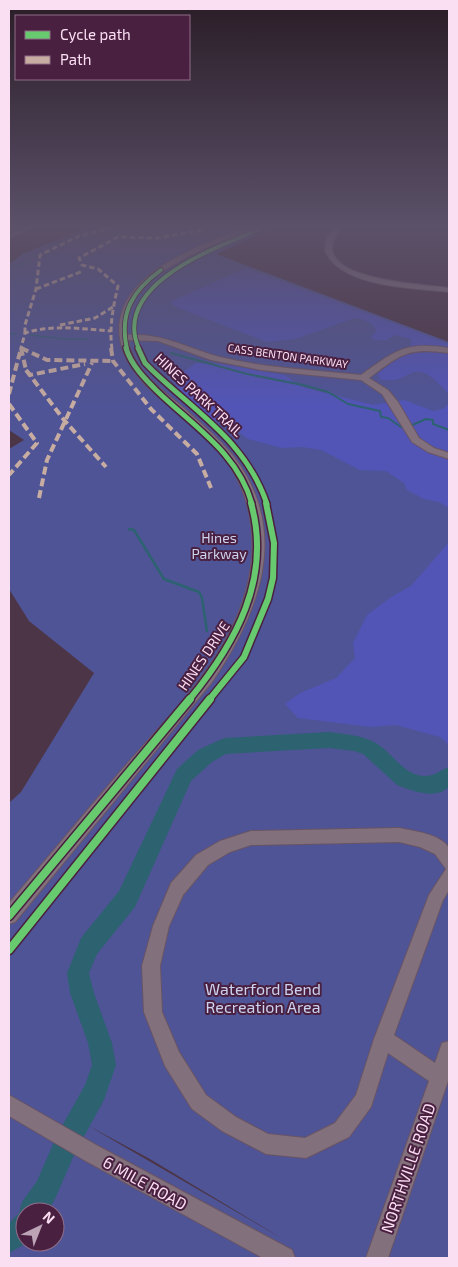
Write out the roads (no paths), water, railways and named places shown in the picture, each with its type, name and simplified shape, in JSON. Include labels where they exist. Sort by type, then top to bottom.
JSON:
[{"type":"street","name":"HINES DRIVE","points":[[9,916],[206,678],[234,636],[247,608],[254,583],[258,557],[258,533],[253,508],[242,479],[234,465],[211,438],[142,376],[130,358],[124,338],[124,322],[128,306],[142,286]]},
{"type":"street","points":[[419,286],[449,290]]},
{"type":"street","name":"CASS BENTON PARKWAY","points":[[124,338],[159,339],[229,362],[363,378],[385,392],[401,413],[415,440],[431,450],[449,456]]},
{"type":"street","name":"CASS BENTON PARKWAY","points":[[363,378],[397,354],[413,347],[449,350]]},
{"type":"street","points":[[449,863],[441,850],[422,840],[399,835],[251,838],[226,846],[202,860],[177,888],[161,926],[151,966],[153,1012],[172,1059],[199,1102],[229,1124],[266,1144],[306,1148],[342,1130],[364,1100],[383,1039],[437,895],[449,876]]},
{"type":"street","points":[[383,1039],[440,1077]]},
{"type":"street","name":"NORTHVILLE ROAD","points":[[377,1258],[449,1050]]},
{"type":"street","name":"6 MILE ROAD","points":[[9,1105],[46,1128],[284,1258]]},
{"type":"waterway","points":[[9,334],[16,334]]},
{"type":"waterway","points":[[30,335],[64,339],[88,339]]},
{"type":"waterway","points":[[171,353],[247,374],[328,392],[348,404],[380,411],[381,417],[388,418],[401,427]]},
{"type":"waterway","points":[[410,426],[426,419],[433,420],[433,424],[449,430]]},
{"type":"waterway","points":[[129,529],[134,530],[164,579],[199,592],[202,598],[207,631]]},
{"type":"waterway","points":[[38,1202],[46,1190],[66,1144],[95,1091],[104,1065],[100,1043],[82,993],[78,973],[89,946],[127,899],[184,775],[205,756],[224,746],[329,740],[354,743],[369,748],[404,779],[423,785],[439,784],[449,775]]},
{"type":"waterway","points":[[9,1239],[15,1235]]},
{"type":"park label","name":"Hines Parkway","points":[[219,546]]},
{"type":"park label","name":"Waterford Bend Recreation Area","points":[[263,998]]}]
